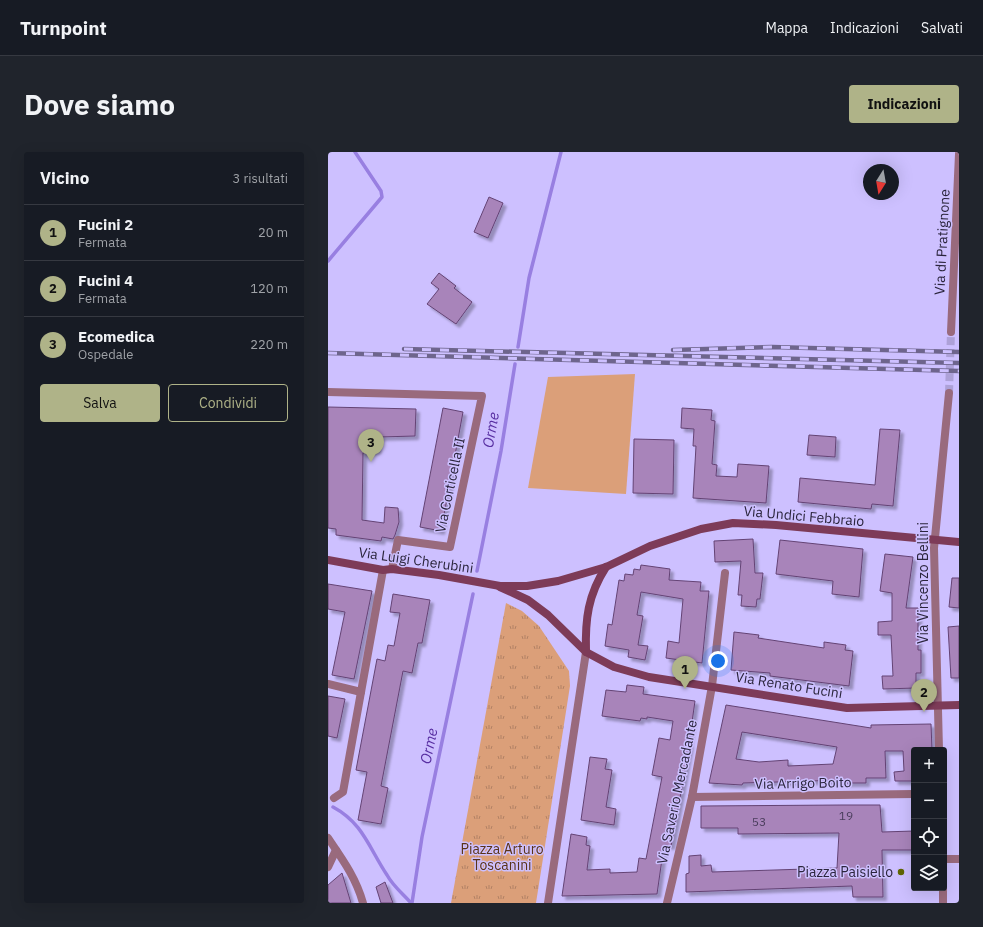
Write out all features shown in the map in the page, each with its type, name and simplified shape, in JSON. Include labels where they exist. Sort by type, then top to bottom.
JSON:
[{"type":"main road","name":"Via Undici Febbraio","points":[[500,586],[527,586],[558,581],[606,567],[650,546],[701,529],[733,523],[776,525],[959,542]]},
{"type":"main road","name":"Via Luigi Cherubini","points":[[328,560],[439,575],[500,586]]},
{"type":"main road","points":[[586,652],[586,628],[590,603],[595,584],[606,567]]},
{"type":"main road","name":"Via Renato Fucini","points":[[500,586],[528,600],[548,615],[586,652],[614,667],[649,677],[847,708],[959,706]]},
{"type":"street","name":"Via di Pratignone","points":[[951,332],[956,295],[959,154]]},
{"type":"street","name":"Via Corticella II","points":[[328,392],[482,396],[450,547],[398,540],[387,569]]},
{"type":"street","name":"Via Vincenzo Bellini","points":[[939,747],[934,540],[949,394]]},
{"type":"street","points":[[334,798],[343,792],[361,692],[387,569]]},
{"type":"street","name":"Via Saverio Mercadante","points":[[667,903],[692,797],[712,686],[725,573]]},
{"type":"street","points":[[548,903],[586,652]]},
{"type":"street","points":[[328,684],[361,692]]},
{"type":"street","name":"Via Arrigo Boito","points":[[692,797],[911,794]]},
{"type":"street","points":[[328,838],[348,866],[358,885],[363,903]]},
{"type":"street","points":[[328,867],[336,850]]},
{"type":"street","points":[[947,859],[959,859]]},
{"type":"street","points":[[943,891],[943,903]]},
{"type":"green space","points":[[635,374],[626,494],[528,488],[548,377]]},
{"type":"green space","name":"Piazza Arturo Toscanini","points":[[506,603],[522,611],[539,626],[569,671],[570,686],[536,903],[451,903]]},
{"type":"building","points":[[489,197],[503,203],[488,238],[474,232]]},
{"type":"building","points":[[439,273],[456,286],[454,288],[472,302],[456,324],[427,304],[439,289],[431,283]]},
{"type":"building","points":[[328,407],[416,409],[415,436],[380,437],[377,450],[363,453],[362,520],[384,523],[385,507],[398,508],[399,522],[393,539],[382,537],[381,541],[336,535],[336,529],[328,528]]},
{"type":"building","points":[[443,408],[463,412],[441,531],[420,527]]},
{"type":"building","points":[[682,408],[712,410],[711,420],[715,421],[712,464],[717,465],[716,476],[737,477],[738,464],[769,466],[766,503],[693,498],[696,446],[693,446],[694,429],[681,428]]},
{"type":"building","points":[[880,429],[900,430],[893,506],[872,504],[871,509],[798,502],[800,478],[875,485]]},
{"type":"building","points":[[809,435],[836,437],[835,457],[807,455]]},
{"type":"building","points":[[634,439],[674,440],[673,494],[633,493]]},
{"type":"building","points":[[753,539],[755,573],[763,573],[760,599],[757,599],[756,607],[741,606],[742,595],[738,595],[741,561],[715,562],[714,541]]},
{"type":"building","points":[[780,540],[863,549],[859,597],[832,594],[833,581],[776,574]]},
{"type":"building","points":[[885,554],[913,557],[906,608],[918,608],[918,650],[921,650],[921,673],[916,673],[916,688],[883,689],[882,676],[893,676],[891,635],[878,635],[878,622],[892,621],[892,593],[880,591]]},
{"type":"building","points":[[641,565],[670,569],[669,580],[701,582],[700,591],[709,591],[702,663],[666,658],[668,641],[679,643],[683,599],[641,592],[637,615],[643,616],[638,645],[648,646],[645,660],[628,657],[629,650],[605,646],[608,624],[612,625],[619,580],[624,581],[625,574],[633,575],[634,569],[640,570]]},
{"type":"building","points":[[952,578],[959,578],[959,608],[949,607]]},
{"type":"building","points":[[328,584],[372,591],[354,679],[332,675],[345,612],[328,609]]},
{"type":"building","points":[[393,594],[430,600],[422,643],[418,643],[412,673],[403,671],[381,786],[388,788],[381,824],[358,820],[367,772],[356,770],[377,659],[385,661],[388,645],[394,646],[400,613],[390,612]]},
{"type":"building","points":[[959,626],[959,678],[951,678],[948,627]]},
{"type":"building","points":[[734,632],[759,635],[758,638],[824,648],[824,642],[846,645],[845,650],[853,651],[849,686],[770,676],[770,673],[731,670]]},
{"type":"building","points":[[627,685],[644,687],[643,694],[695,701],[690,744],[671,846],[664,845],[657,894],[562,896],[571,834],[587,837],[586,845],[590,846],[587,870],[610,869],[610,873],[637,872],[639,858],[646,859],[662,777],[652,775],[659,738],[670,740],[673,721],[647,717],[647,719],[641,718],[640,721],[602,716],[606,690],[626,692]]},
{"type":"building","points":[[328,696],[345,699],[337,738],[328,736]]},
{"type":"building","points":[[726,705],[871,728],[871,725],[931,724],[932,747],[911,747],[911,781],[895,781],[894,772],[904,771],[903,751],[885,751],[886,778],[866,778],[866,783],[845,783],[845,780],[743,783],[742,785],[709,783]],"holes":[[[742,732],[837,747],[833,764],[788,766],[788,760],[759,762],[736,759]]]},
{"type":"building","points":[[590,757],[607,759],[605,769],[612,770],[606,807],[616,809],[614,825],[581,820]]},
{"type":"building","points":[[880,805],[882,832],[911,831],[911,850],[882,850],[883,897],[853,897],[852,886],[686,892],[686,874],[689,873],[689,856],[701,855],[701,866],[711,865],[712,872],[837,868],[839,833],[738,834],[738,828],[701,828],[701,806]]},
{"type":"building","points":[[342,873],[351,903],[328,903],[328,885]]},
{"type":"building","points":[[385,882],[393,903],[381,903],[376,887]]},
{"type":"waterway","points":[[328,261],[382,197],[381,191],[355,152]]},
{"type":"waterway","name":"Orme","points":[[518,347],[529,278],[561,152]]},
{"type":"waterway","name":"Orme","points":[[477,571],[501,451],[515,364]]},
{"type":"waterway","name":"Orme","points":[[412,903],[422,837],[473,594]]},
{"type":"waterway","points":[[333,807],[343,813],[359,828],[389,879],[411,903]]},
{"type":"tunnel","points":[[949,393],[951,332]]},
{"type":"railway","points":[[673,350],[772,347],[959,352]]},
{"type":"railway","points":[[404,349],[959,363]]},
{"type":"railway","points":[[328,353],[959,371]]},
{"type":"place","name":"Ecomedica","points":[[371,462]]},
{"type":"place","name":"Fucini 2","points":[[685,689]]},
{"type":"place","name":"Fucini 4","points":[[924,712]]},
{"type":"place","name":"Piazza Paisiello","points":[[901,872]]}]
